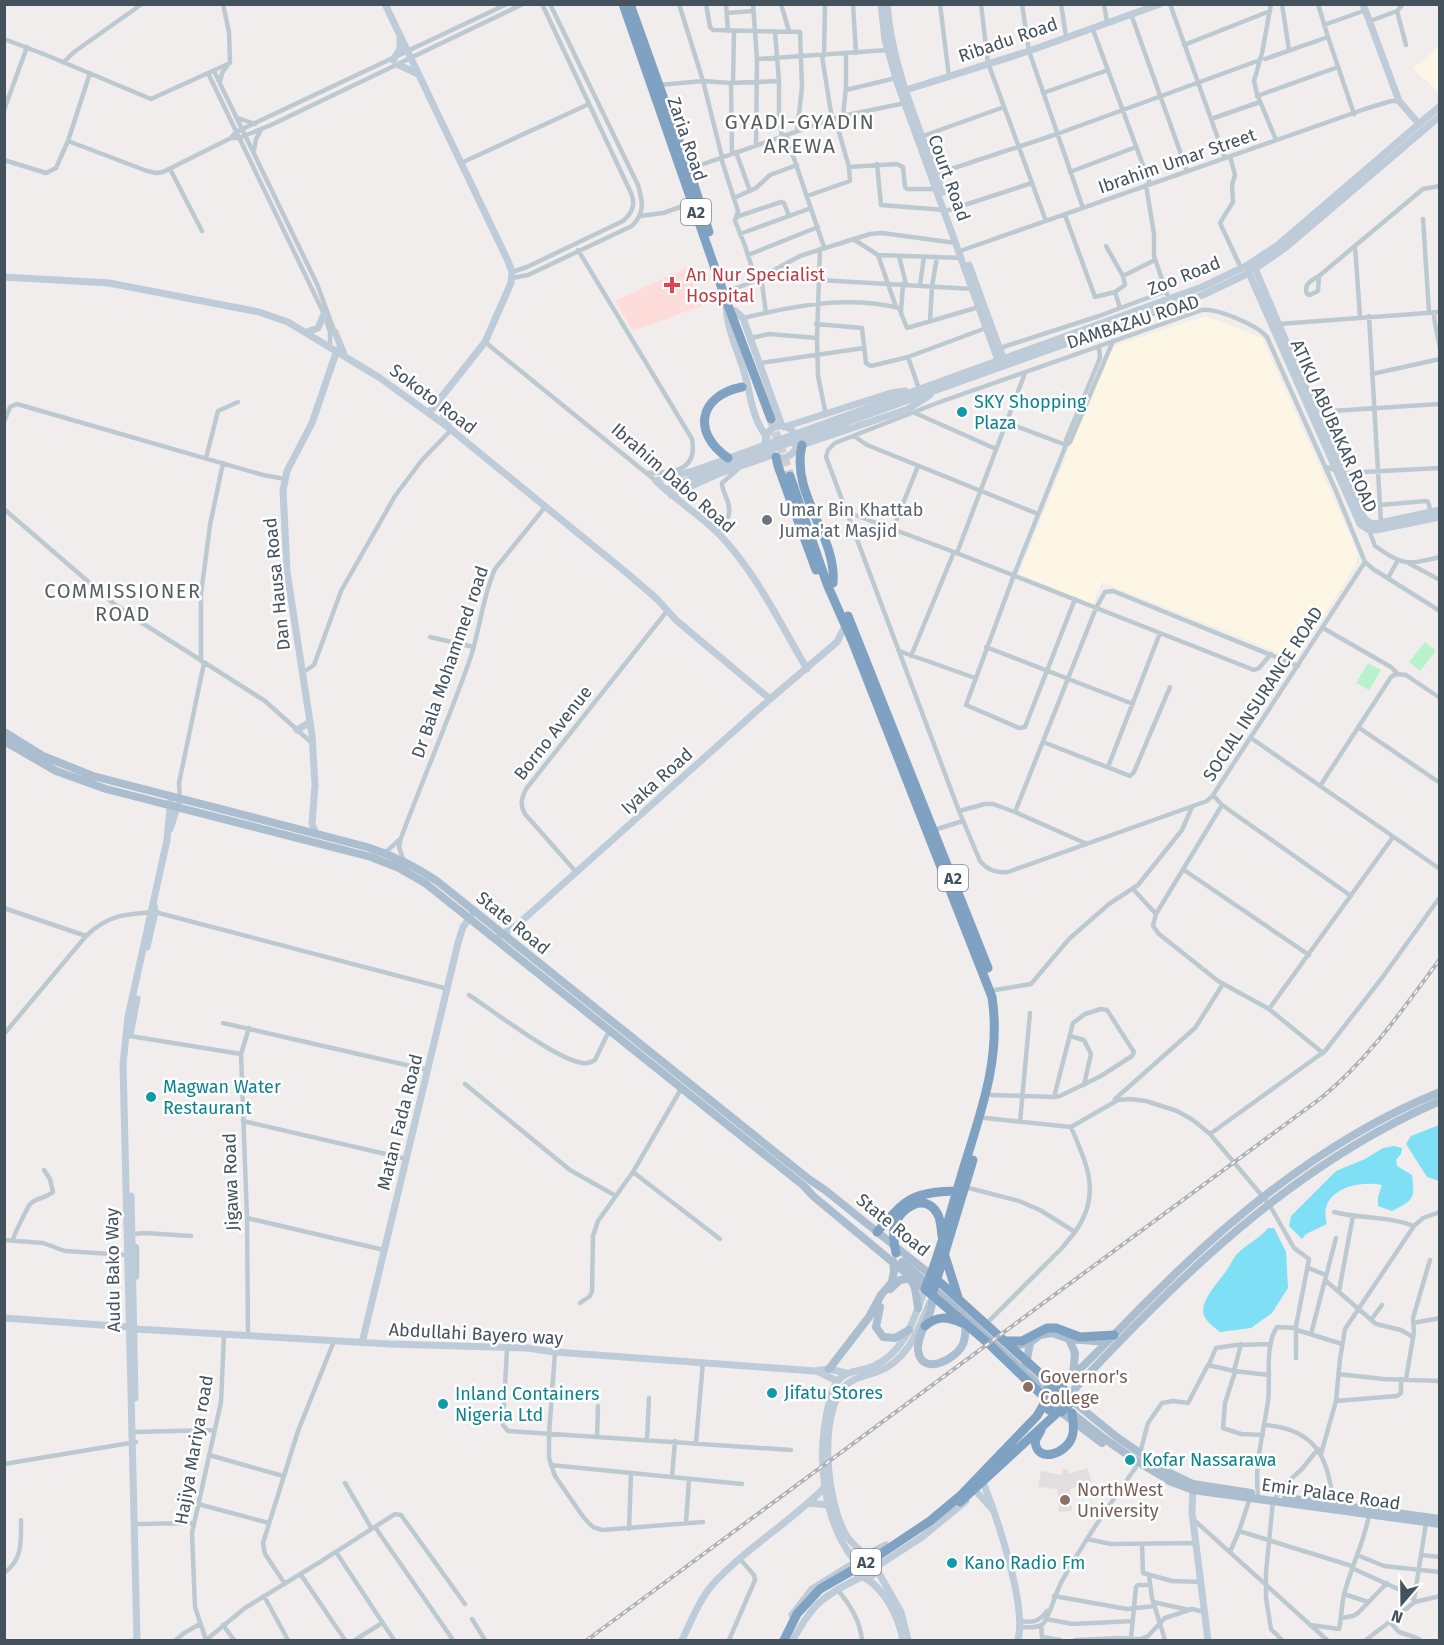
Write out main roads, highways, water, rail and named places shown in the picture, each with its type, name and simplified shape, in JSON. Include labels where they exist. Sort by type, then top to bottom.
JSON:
[{"type":"highway","name":"Zaria Road","points":[[623,4],[693,202],[727,295],[735,311],[773,419],[751,389],[727,295],[689,169],[630,4]]},
{"type":"highway","points":[[728,458],[711,444],[706,431],[705,420],[710,404],[720,393],[751,389]]},
{"type":"highway","points":[[799,446],[791,472],[815,569],[830,584]]},
{"type":"highway","points":[[774,456],[791,472]]},
{"type":"highway","name":"A2","points":[[791,472],[830,584],[992,997],[996,1032],[992,1065],[945,1256],[934,1278]]},
{"type":"highway","name":"A2","points":[[830,584],[854,627],[934,830],[995,990],[1001,1020],[998,1068],[985,1118],[943,1239],[929,1292]]},
{"type":"highway","points":[[877,1232],[893,1212],[912,1198],[928,1193],[961,1189]]},
{"type":"highway","points":[[895,1257],[895,1226],[906,1208],[918,1203],[926,1204],[937,1212],[943,1239]]},
{"type":"highway","points":[[945,1256],[959,1299]]},
{"type":"highway","points":[[934,1278],[1004,1343],[1057,1386],[1065,1389],[1069,1397]]},
{"type":"highway","points":[[929,1292],[966,1320],[1044,1400],[1049,1410],[1057,1414],[1037,1436],[1035,1441],[1039,1452],[1051,1455],[1062,1451],[1071,1440],[1074,1431],[1072,1413]]},
{"type":"highway","points":[[925,1326],[945,1317],[966,1320]]},
{"type":"highway","points":[[1004,1343],[1022,1341],[1042,1329],[1052,1328],[1080,1337],[1111,1338]]},
{"type":"highway","name":"A2","points":[[966,1494],[1029,1425],[1049,1388],[1057,1386]]},
{"type":"highway","name":"A2","points":[[782,1641],[797,1614],[820,1589],[931,1523],[983,1482],[1022,1444],[1069,1404],[1069,1397]]},
{"type":"highway","points":[[1022,1444],[1038,1456],[1056,1457],[1067,1452],[1081,1428]]},
{"type":"highway","name":"A2","points":[[791,1641],[805,1606]]},
{"type":"main road","points":[[385,4],[508,261],[512,275],[485,342],[429,413]]},
{"type":"main road","name":"Court Road","points":[[881,4],[888,50],[896,78],[923,136],[956,243],[1000,348],[1000,359]]},
{"type":"main road","name":"Court Road","points":[[887,4],[890,37],[905,104],[947,210],[979,307],[1000,359]]},
{"type":"main road","name":"Ribadu Road","points":[[903,91],[1029,51],[1160,4]]},
{"type":"main road","points":[[1365,8],[1399,101],[1419,124]]},
{"type":"main road","points":[[400,36],[401,46],[396,62],[419,75]]},
{"type":"main road","name":"Zoo Road","points":[[897,400],[916,390],[1051,341],[1100,320],[1202,288],[1249,268],[1440,106]]},
{"type":"main road","name":"Zoo Road","points":[[897,400],[937,390],[1205,294],[1285,248],[1440,116]]},
{"type":"main road","points":[[1249,268],[1279,324],[1340,472],[1364,518],[1370,524],[1381,524],[1440,510]]},
{"type":"main road","name":"ATIKU ABUBAKAR ROAD","points":[[1249,268],[1289,363],[1340,472],[1360,524],[1369,530],[1382,530],[1440,517]]},
{"type":"main road","name":"Sokoto Road","points":[[4,277],[109,283],[158,291],[288,321],[416,402],[628,574],[657,599],[667,611],[770,699]]},
{"type":"main road","points":[[727,295],[727,324],[745,373],[750,401],[760,429],[766,437]]},
{"type":"main road","points":[[735,311],[743,318],[783,427],[793,432],[799,446]]},
{"type":"main road","points":[[307,332],[318,328],[324,314]]},
{"type":"main road","points":[[335,332],[345,356]]},
{"type":"main road","name":"Dan Hausa Road","points":[[316,834],[311,812],[315,784],[313,744],[287,572],[283,490],[285,479],[312,423],[332,361],[333,348]]},
{"type":"main road","points":[[774,456],[766,445],[766,437],[771,430],[826,415],[891,393],[916,390]]},
{"type":"main road","points":[[668,493],[741,466],[774,456],[788,456],[799,446],[908,409],[937,390]]},
{"type":"main road","points":[[668,493],[686,477],[728,458],[897,400]]},
{"type":"main road","points":[[686,477],[897,400]]},
{"type":"main road","points":[[416,402],[437,403]]},
{"type":"main road","points":[[442,411],[450,429]]},
{"type":"main road","name":"Ibrahim Dabo Road","points":[[686,477],[656,481],[718,533],[746,568],[807,669]]},
{"type":"main road","points":[[846,624],[837,642],[853,643]]},
{"type":"main road","name":"Iyaka Road","points":[[499,936],[516,926],[577,873],[770,699],[837,642]]},
{"type":"main road","points":[[297,730],[310,722]]},
{"type":"main road","name":"State Road","points":[[4,732],[43,756],[75,770],[175,802],[386,862],[425,883],[507,942],[807,1183],[813,1196],[895,1257],[906,1272],[929,1292]]},
{"type":"main road","name":"State Road","points":[[4,741],[43,765],[106,789],[301,830],[385,853],[404,861],[432,878],[472,915]]},
{"type":"main road","name":"Audu Bako Way","points":[[139,1641],[132,1328],[133,1279],[127,1094],[130,1036],[152,912],[175,802]]},
{"type":"main road","name":"Dan Hausa Road","points":[[301,830],[311,812]]},
{"type":"main road","name":"Audu Bako Way","points":[[139,1641],[138,1524],[134,1443],[136,1431],[127,1255],[124,1057],[128,1017],[152,912]]},
{"type":"main road","name":"Matan Fada Road","points":[[362,1342],[460,934],[472,915]]},
{"type":"main road","points":[[507,942],[516,926]]},
{"type":"main road","name":"State Road","points":[[507,942],[609,1031],[681,1089],[807,1183],[825,1190],[934,1278]]},
{"type":"main road","points":[[1057,1386],[1073,1375],[1179,1270],[1262,1196],[1412,1104],[1440,1092]]},
{"type":"main road","points":[[1069,1397],[1178,1281],[1269,1204],[1351,1142],[1440,1101]]},
{"type":"main road","points":[[807,1183],[921,1278],[1072,1413],[1096,1430]]},
{"type":"main road","points":[[859,1225],[895,1257],[942,1290],[1004,1343],[1026,1367],[1134,1461],[1173,1479]]},
{"type":"main road","points":[[829,1369],[869,1317],[881,1295],[892,1282],[895,1257]]},
{"type":"main road","points":[[906,1272],[915,1288],[918,1308]]},
{"type":"main road","points":[[909,1330],[895,1338],[886,1339],[878,1331],[876,1319],[883,1300],[896,1283],[906,1279],[921,1278]]},
{"type":"main road","points":[[929,1292],[933,1303],[918,1350],[925,1362],[933,1365],[950,1359],[960,1350],[965,1338],[966,1320]]},
{"type":"main road","points":[[903,1641],[893,1610],[877,1588],[855,1571],[854,1562],[840,1535],[829,1504],[825,1487],[826,1417],[837,1381],[846,1373],[883,1361],[897,1349],[929,1292]]},
{"type":"main road","points":[[908,1641],[901,1612],[878,1568],[876,1558],[850,1541],[840,1523],[826,1455],[832,1414],[840,1393],[849,1382],[888,1367],[902,1356],[919,1329],[929,1292]]},
{"type":"main road","name":"Abdullahi Bayero way","points":[[4,1318],[224,1335],[527,1348],[815,1371]]},
{"type":"main road","points":[[1004,1343],[1030,1343],[1047,1333],[1069,1339],[1111,1338]]},
{"type":"main road","points":[[1069,1339],[1075,1353],[1073,1375]]},
{"type":"main road","points":[[1026,1367],[1030,1343]]},
{"type":"main road","points":[[815,1371],[829,1369],[846,1373]]},
{"type":"main road","points":[[815,1371],[837,1381]]},
{"type":"main road","name":"Emir Palace Road","points":[[1069,1397],[1173,1479],[1193,1487],[1440,1524]]},
{"type":"main road","name":"Emir Palace Road","points":[[1057,1414],[1136,1467],[1161,1479],[1173,1479]]},
{"type":"main road","points":[[983,1482],[995,1512],[1019,1610],[1018,1641]]},
{"type":"main road","points":[[681,1641],[699,1604],[712,1585],[825,1487]]},
{"type":"main road","points":[[1193,1487],[1193,1519],[1208,1641]]},
{"type":"main road","points":[[966,1494],[995,1512]]},
{"type":"main road","name":"A2","points":[[867,1553],[918,1526],[966,1494]]},
{"type":"main road","name":"A2","points":[[878,1568],[940,1524],[965,1502],[966,1494]]},
{"type":"main road","name":"Emir Palace Road","points":[[1275,1499],[1333,1504],[1440,1519]]},
{"type":"main road","points":[[808,1503],[829,1504]]},
{"type":"main road","points":[[854,1562],[867,1553]]},
{"type":"main road","name":"A2","points":[[782,1641],[794,1611],[806,1595],[823,1581],[854,1562]]},
{"type":"main road","points":[[862,1577],[870,1577],[878,1568]]},
{"type":"main road","name":"A2","points":[[791,1641],[810,1611],[821,1599],[862,1577]]},
{"type":"water","points":[[1440,1125],[1439,1181],[1427,1177],[1406,1144],[1411,1136]]},
{"type":"water","points":[[1394,1146],[1402,1148],[1396,1160],[1397,1166],[1412,1175],[1413,1194],[1409,1201],[1392,1211],[1378,1206],[1382,1185],[1351,1186],[1341,1190],[1328,1203],[1325,1213],[1327,1224],[1306,1234],[1302,1239],[1289,1226],[1291,1216],[1336,1171],[1365,1159],[1383,1148]]},
{"type":"water","points":[[1268,1228],[1274,1228],[1286,1252],[1288,1288],[1272,1313],[1251,1328],[1220,1332],[1207,1321],[1203,1313],[1209,1294],[1236,1255]]},
{"type":"tunnel","points":[[771,419],[790,476]]},
{"type":"railway","points":[[587,1640],[1321,1098],[1370,1050],[1440,959]]},
{"type":"place","name":"An Nur Specialist Hospital","points":[[672,285]]},
{"type":"place","name":"SKY Shopping Plaza","points":[[962,412]]},
{"type":"place","name":"Umar Bin Khattab Juma'at Masjid","points":[[767,520]]},
{"type":"place","name":"Magwan Water Restaurant","points":[[151,1097]]},
{"type":"place","name":"Governor's College","points":[[1028,1387]]},
{"type":"place","name":"Jifatu Stores","points":[[772,1393]]},
{"type":"place","name":"Inland Containers Nigeria Ltd","points":[[443,1404]]},
{"type":"place","name":"Kofar Nassarawa","points":[[1130,1460]]},
{"type":"place","name":"NorthWest University","points":[[1065,1500]]},
{"type":"place","name":"Kano Radio Fm","points":[[952,1563]]},
{"type":"district","name":"GYADI-GYADIN AREWA","points":[[800,134]]},
{"type":"district","name":"COMMISSIONER ROAD","points":[[123,602]]}]
